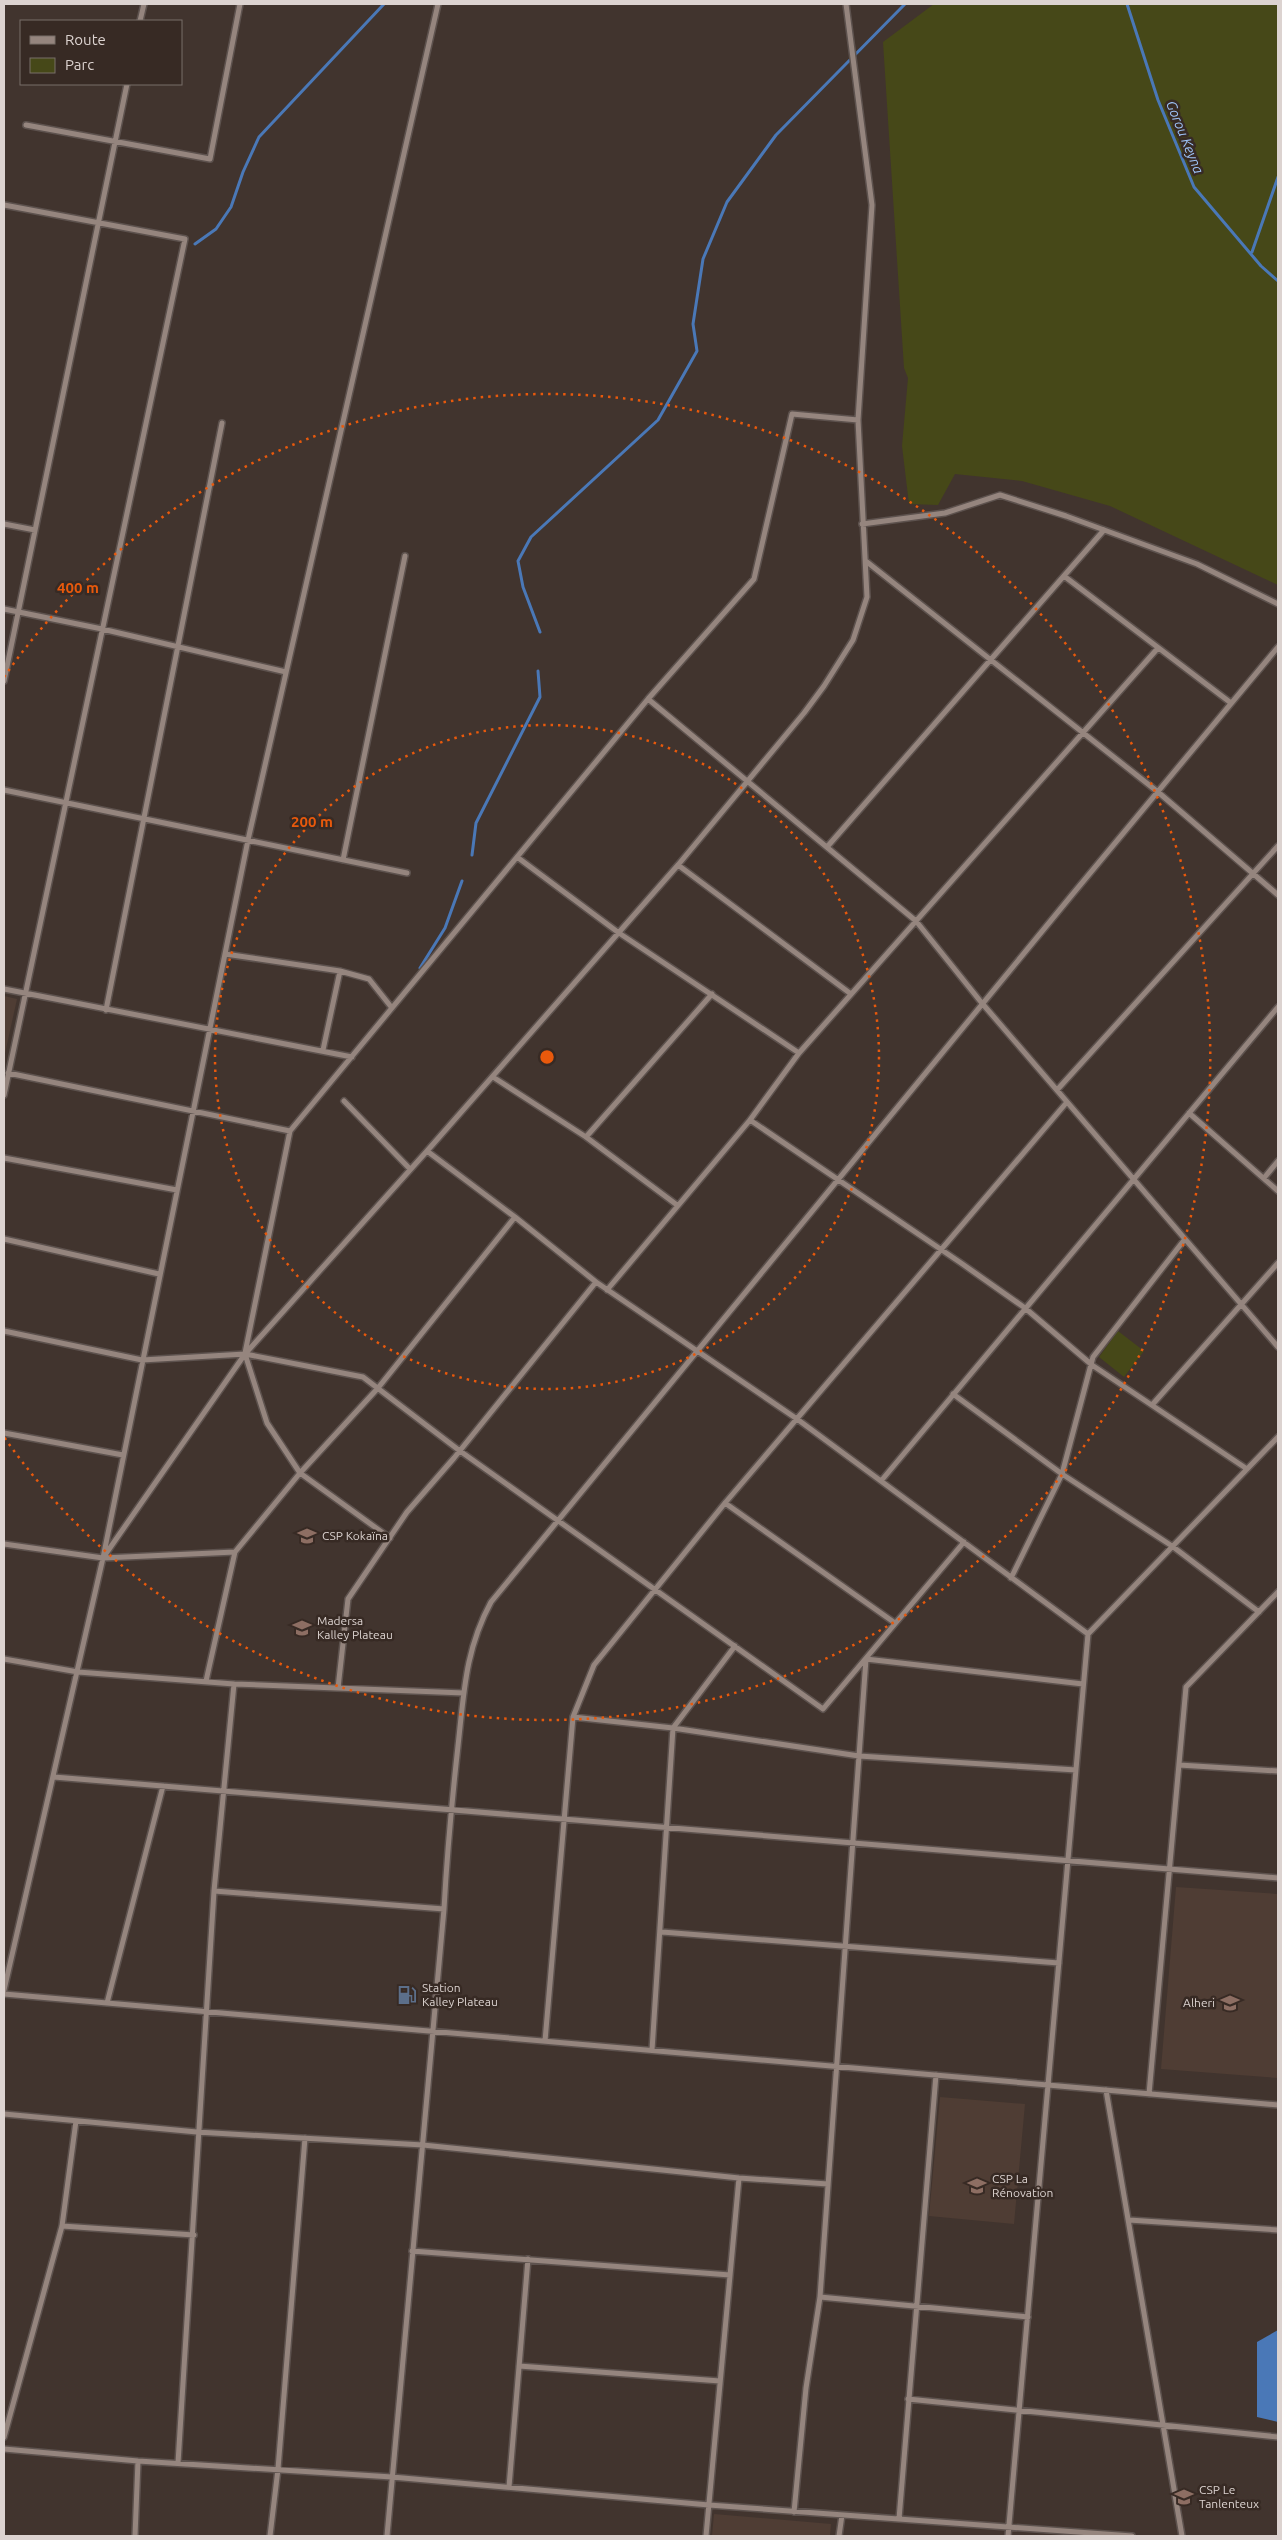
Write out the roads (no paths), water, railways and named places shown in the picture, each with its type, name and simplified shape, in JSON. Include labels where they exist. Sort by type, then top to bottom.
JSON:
[{"type":"street","points":[[140,20],[144,4]]},
{"type":"street","points":[[26,125],[210,159],[240,4]]},
{"type":"street","points":[[4,1990],[103,1558],[248,840],[438,4]]},
{"type":"street","points":[[103,1558],[245,1354],[427,1151],[678,865],[748,782],[824,686],[853,640],[867,597],[867,562],[862,524],[858,420],[872,205],[846,4]]},
{"type":"street","points":[[4,680],[128,85]]},
{"type":"street","points":[[4,206],[185,239],[4,1095]]},
{"type":"street","points":[[390,1538],[300,1472],[267,1423],[245,1354],[290,1131],[648,699],[754,579],[792,414],[858,420]]},
{"type":"street","points":[[106,1010],[222,424]]},
{"type":"street","points":[[862,524],[945,513],[1000,495],[1197,564],[1278,604]]},
{"type":"street","points":[[4,524],[35,530]]},
{"type":"street","points":[[828,848],[1104,530]]},
{"type":"street","points":[[343,860],[405,556]]},
{"type":"street","points":[[867,562],[1084,732],[1158,792],[1278,895]]},
{"type":"street","points":[[1064,576],[1232,703]]},
{"type":"street","points":[[4,609],[102,629],[286,672]]},
{"type":"street","points":[[387,2536],[444,1909],[450,1809],[472,1644],[491,1602],[981,1002],[1278,647]]},
{"type":"street","points":[[607,1290],[750,1120],[799,1053],[1158,648]]},
{"type":"street","points":[[648,699],[916,921],[981,1002],[1278,1347]]},
{"type":"street","points":[[4,790],[407,873]]},
{"type":"street","points":[[1057,1090],[1255,875],[1278,846]]},
{"type":"street","points":[[517,857],[619,933],[799,1053]]},
{"type":"street","points":[[678,865],[852,994]]},
{"type":"street","points":[[225,954],[340,971],[369,979],[392,1008]]},
{"type":"street","points":[[323,1050],[340,971]]},
{"type":"street","points":[[4,989],[209,1031],[323,1050],[352,1057]]},
{"type":"street","points":[[586,1137],[712,994]]},
{"type":"street","points":[[880,1481],[1278,1007]]},
{"type":"street","points":[[8,1073],[290,1131]]},
{"type":"street","points":[[493,1076],[586,1137],[677,1205]]},
{"type":"street","points":[[344,1101],[410,1169]]},
{"type":"street","points":[[545,2041],[573,1717],[594,1664],[725,1503],[1067,1102]]},
{"type":"street","points":[[1189,1113],[1278,1191]]},
{"type":"street","points":[[750,1120],[941,1249],[1025,1308],[1092,1365],[1247,1469]]},
{"type":"street","points":[[427,1151],[515,1217],[596,1282],[796,1419],[1088,1634]]},
{"type":"street","points":[[4,1158],[177,1190]]},
{"type":"street","points":[[1264,1178],[1278,1161]]},
{"type":"street","points":[[206,1681],[235,1552],[300,1472],[378,1388],[515,1217]]},
{"type":"street","points":[[4,1239],[160,1274]]},
{"type":"street","points":[[1012,1578],[1062,1474],[1093,1357],[1185,1239]]},
{"type":"street","points":[[1152,1405],[1278,1263]]},
{"type":"street","points":[[338,1688],[348,1599],[422,1494],[460,1451],[596,1282]]},
{"type":"street","points":[[4,1331],[142,1360],[245,1354],[363,1377],[460,1451],[823,1709],[964,1542]]},
{"type":"street","points":[[953,1394],[1062,1474],[1172,1546],[1259,1612]]},
{"type":"street","points":[[4,1433],[123,1456]]},
{"type":"street","points":[[1008,2536],[1088,1634],[1278,1437]]},
{"type":"street","points":[[725,1503],[895,1623]]},
{"type":"street","points":[[4,1544],[103,1558],[235,1552]]},
{"type":"street","points":[[1149,2094],[1186,1687],[1278,1592]]},
{"type":"street","points":[[652,2050],[662,1932],[673,1728],[735,1646]]},
{"type":"street","points":[[866,1658],[1083,1684]]},
{"type":"street","points":[[794,2512],[806,2388],[820,2297],[866,1658]]},
{"type":"street","points":[[4,1659],[78,1672],[234,1684],[464,1693]]},
{"type":"street","points":[[178,2463],[194,2234],[197,2132],[214,1891],[234,1684]]},
{"type":"street","points":[[573,1717],[673,1728],[859,1756],[1076,1770]]},
{"type":"street","points":[[1179,1765],[1278,1772]]},
{"type":"street","points":[[54,1777],[1278,1878]]},
{"type":"street","points":[[107,2003],[164,1786]]},
{"type":"street","points":[[214,1891],[444,1909]]},
{"type":"street","points":[[662,1932],[1059,1963]]},
{"type":"street","points":[[4,1994],[1278,2105]]},
{"type":"street","points":[[899,2519],[936,2075]]},
{"type":"street","points":[[1106,2090],[1182,2536]]},
{"type":"street","points":[[4,2114],[197,2132],[423,2145],[739,2178],[828,2184]]},
{"type":"street","points":[[4,2437],[62,2226],[76,2121]]},
{"type":"street","points":[[270,2536],[278,2469],[305,2138]]},
{"type":"street","points":[[706,2536],[739,2178]]},
{"type":"street","points":[[1129,2220],[1278,2230]]},
{"type":"street","points":[[62,2226],[194,2234]]},
{"type":"street","points":[[412,2251],[730,2274]]},
{"type":"street","points":[[509,2487],[528,2259]]},
{"type":"street","points":[[820,2297],[1028,2316]]},
{"type":"street","points":[[519,2366],[720,2381]]},
{"type":"street","points":[[908,2399],[1278,2438]]},
{"type":"street","points":[[4,2449],[138,2461],[392,2477],[794,2512],[1132,2536]]},
{"type":"street","points":[[134,2536],[138,2461]]},
{"type":"street","points":[[839,2536],[842,2515]]},
{"type":"water","points":[[1278,2330],[1278,2422],[1257,2417],[1257,2342]]},
{"type":"waterway","points":[[195,244],[216,229],[231,207],[243,172],[259,137],[384,4]]},
{"type":"waterway","points":[[540,632],[523,587],[518,561],[531,537],[658,420],[697,351],[693,324],[703,259],[727,202],[776,135],[905,4]]},
{"type":"waterway","name":"Gorou Keyna","points":[[1127,4],[1158,100],[1194,187],[1261,266],[1278,281]]},
{"type":"waterway","points":[[1252,252],[1278,177]]},
{"type":"waterway","points":[[472,855],[476,823],[540,697],[538,671]]},
{"type":"waterway","points":[[420,968],[445,928],[462,881]]},
{"type":"place","name":"CSP Kokaïna","points":[[307,1536]]},
{"type":"place","name":"Madersa Kalley Plateau","points":[[302,1628]]},
{"type":"place","name":"Station Kalley Plateau","points":[[407,1995]]},
{"type":"place","name":"Alheri","points":[[1230,2003]]},
{"type":"place","name":"CSP La Rénovation","points":[[977,2186]]},
{"type":"place","name":"CSP Le Tanlenteux","points":[[1184,2497]]}]
